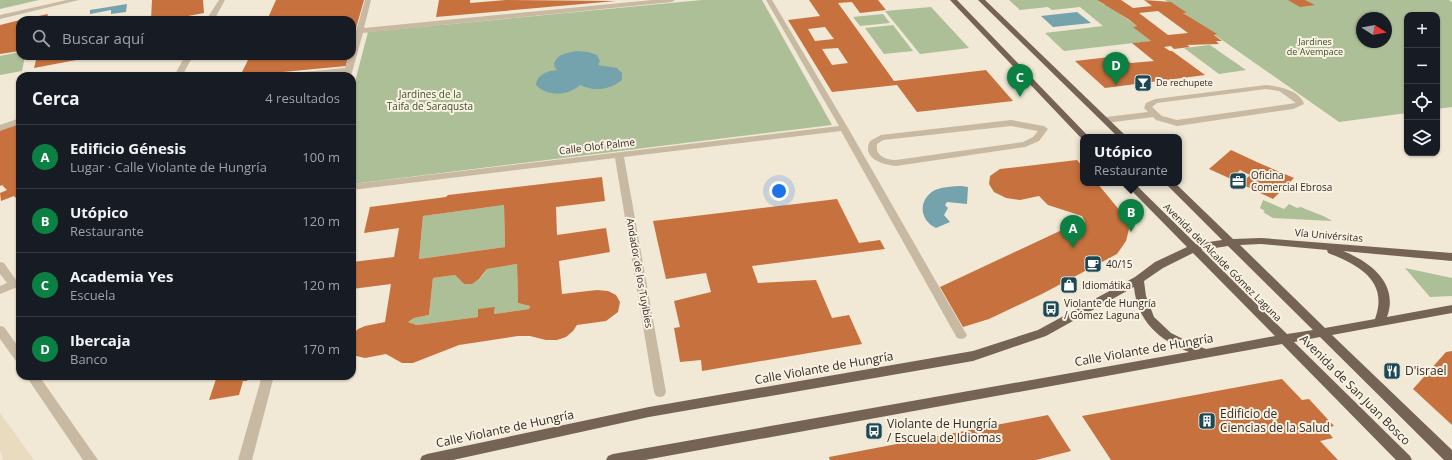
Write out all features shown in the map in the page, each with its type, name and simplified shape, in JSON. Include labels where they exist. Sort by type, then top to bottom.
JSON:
[{"type":"main road","points":[[953,0],[1082,134]]},
{"type":"main road","points":[[981,0],[1120,134]]},
{"type":"main road","name":"Avenida del Alcalde Gómez Laguna","points":[[1132,186],[1199,247],[1285,340]]},
{"type":"main road","name":"Avenida del Alcalde Gómez Laguna","points":[[1173,186],[1324,333]]},
{"type":"main road","name":"Vía Univérsitas","points":[[1199,247],[1230,242],[1261,241],[1452,257]]},
{"type":"main road","points":[[1317,246],[1357,262],[1366,268],[1380,282],[1384,293],[1385,309],[1379,322]]},
{"type":"main road","name":"Calle Violante de Hungría","points":[[427,460],[649,412],[972,356],[1042,333],[1138,280],[1165,261],[1199,247]]},
{"type":"main road","points":[[1138,280],[1140,302],[1145,315],[1154,325],[1180,343],[1206,354]]},
{"type":"main road","points":[[1324,333],[1452,309]]},
{"type":"main road","name":"Calle Violante de Hungría","points":[[613,460],[804,424],[1324,333]]},
{"type":"main road","name":"Avenida de San Juan Bosco","points":[[1324,333],[1452,459]]},
{"type":"main road","name":"Avenida de San Juan Bosco","points":[[1285,340],[1405,460]]},
{"type":"street","points":[[0,17],[76,0]]},
{"type":"street","points":[[212,16],[222,0]]},
{"type":"street","points":[[356,42],[368,0]]},
{"type":"street","points":[[359,31],[672,0]]},
{"type":"street","points":[[769,0],[844,128],[961,335]]},
{"type":"street","points":[[180,72],[187,60]]},
{"type":"street","points":[[348,72],[351,60]]},
{"type":"street","points":[[1106,120],[1153,114],[1164,121],[1178,123],[1293,107],[1300,104],[1299,100],[1287,92],[1266,87],[1155,102],[1149,105],[1148,108],[1153,114]]},
{"type":"street","points":[[0,128],[16,122]]},
{"type":"street","points":[[1012,123],[1044,129],[1036,139],[1025,144],[896,163],[881,160],[874,154],[872,147],[873,143],[881,138],[1012,123]]},
{"type":"street","name":"Calle Olof Palme","points":[[356,187],[844,128]]},
{"type":"street","name":"Andador de los Tuyibíes","points":[[619,155],[660,392]]},
{"type":"street","points":[[0,266],[16,282]]},
{"type":"street","points":[[0,290],[16,283]]},
{"type":"street","points":[[0,330],[16,352]]},
{"type":"street","points":[[35,380],[92,460]]},
{"type":"street","points":[[245,460],[267,380]]},
{"type":"green space","points":[[0,0],[39,0],[0,9]]},
{"type":"green space","name":"Jardines de la Taifa de Saraqusta","points":[[702,0],[762,0],[832,125],[356,184],[356,78],[368,32]]},
{"type":"green space","points":[[1009,0],[1097,0],[1104,5],[1107,5],[1137,26],[1134,27],[1151,41],[1064,51],[1045,33],[1103,26],[1080,7],[1052,10],[1048,7],[1020,10]]},
{"type":"green space","name":"Jardines de Avempace","points":[[1165,0],[1449,0],[1452,2],[1452,107],[1440,109],[1440,12],[1404,12],[1404,113],[1339,122]]},
{"type":"green space","points":[[931,7],[969,48],[920,54],[885,11]]},
{"type":"green space","points":[[883,14],[890,23],[860,26],[853,17]]},
{"type":"green space","points":[[893,25],[913,51],[884,54],[865,28]]},
{"type":"green space","points":[[1210,45],[1246,70],[1219,74],[1184,48]]},
{"type":"green space","points":[[16,53],[16,60],[24,60],[22,71],[0,75],[0,56]]},
{"type":"green space","points":[[1263,200],[1284,209],[1289,204],[1297,208],[1301,207],[1324,216],[1332,221],[1273,218],[1263,212],[1265,211],[1260,208]]},
{"type":"green space","points":[[504,205],[505,247],[419,259],[423,216]]},
{"type":"green space","points":[[517,264],[518,303],[530,306],[529,309],[494,314],[495,308],[478,309],[478,317],[417,325],[408,322],[414,318],[429,315],[433,278],[455,275],[464,284],[468,284],[477,280],[487,269]]},
{"type":"green space","points":[[1405,268],[1452,278],[1452,296],[1430,297]]},
{"type":"shaded area","points":[[0,413],[34,460],[3,460],[0,450]]},
{"type":"water","points":[[127,4],[126,12],[111,14],[111,10],[90,14],[90,10]]},
{"type":"water","points":[[1077,12],[1091,23],[1053,27],[1041,16]]},
{"type":"water","points":[[577,51],[597,55],[600,61],[598,65],[617,68],[622,73],[622,80],[607,88],[591,89],[580,85],[575,89],[558,94],[546,92],[536,85],[538,78],[547,72],[557,70],[554,66],[559,57],[566,53]]},
{"type":"water","points":[[961,186],[968,187],[967,204],[947,202],[945,205],[948,208],[944,215],[950,222],[936,228],[930,224],[926,220],[923,209],[923,204],[929,194],[941,188]]},
{"type":"building","points":[[152,0],[203,0],[204,13],[188,16],[151,16]]},
{"type":"building","points":[[276,0],[364,0],[356,28],[356,16],[269,16]]},
{"type":"building","points":[[439,0],[470,0],[470,3],[506,0],[616,1],[436,17]]},
{"type":"building","points":[[809,0],[878,0],[886,10],[860,13],[852,2],[838,3],[894,81],[986,70],[1013,101],[917,112],[897,85],[832,92],[788,20],[820,16]],"holes":[[[825,27],[834,39],[815,41],[808,29]],[[838,48],[848,63],[832,65],[822,49]]]},
{"type":"building","points":[[1097,0],[1121,0],[1133,8],[1152,6],[1144,0],[1171,2],[1187,13],[1183,13],[1217,34],[1214,35],[1222,41],[1216,41],[1219,44],[1187,45],[1190,47],[1174,49],[1171,46],[1164,47],[1172,51],[1205,75],[1105,88],[1075,61],[1110,57],[1116,62],[1127,61],[1131,63],[1154,61],[1132,43],[1151,41],[1133,27],[1137,26]],"holes":[[[1158,11],[1188,33],[1168,35],[1139,13]]]},
{"type":"building","points":[[1288,0],[1305,0],[1315,5],[1300,7]]},
{"type":"building","points":[[16,21],[16,52],[0,54],[0,25]]},
{"type":"building","points":[[36,60],[76,60],[34,68]]},
{"type":"building","points":[[248,60],[347,60],[346,66],[282,72],[242,72]]},
{"type":"building","points":[[16,122],[16,198],[14,196],[1,201],[0,193],[7,190],[2,185],[0,186],[0,129]]},
{"type":"building","points":[[1231,150],[1294,178],[1273,199],[1241,184],[1250,175],[1240,170],[1231,179],[1209,169]]},
{"type":"building","points":[[1077,160],[1080,164],[1080,186],[1099,186],[1126,218],[1129,229],[1126,241],[1117,254],[1042,294],[989,319],[963,327],[940,287],[1064,229],[1078,229],[1085,222],[1082,216],[1048,205],[1039,196],[1020,200],[1006,198],[994,192],[989,184],[990,176],[1000,169]]},
{"type":"building","points":[[602,177],[605,201],[556,207],[557,235],[606,228],[610,252],[559,261],[562,294],[597,290],[608,291],[616,295],[620,302],[618,312],[606,321],[577,325],[566,337],[557,340],[546,340],[530,336],[518,336],[459,345],[413,363],[402,363],[386,354],[365,358],[356,356],[356,331],[365,326],[385,322],[391,284],[356,288],[356,262],[394,257],[399,228],[364,233],[370,207],[446,197],[448,195]],"holes":[[[504,205],[505,247],[419,259],[423,216]],[[517,264],[518,303],[530,306],[529,309],[494,314],[495,307],[478,309],[478,317],[417,325],[408,322],[414,318],[429,315],[433,278],[455,275],[464,284],[472,284],[479,279],[487,269]]]},
{"type":"building","points":[[837,199],[859,243],[880,240],[885,249],[752,266],[758,283],[816,280],[832,318],[849,315],[862,344],[702,371],[701,360],[680,362],[674,328],[680,327],[674,301],[711,292],[706,273],[666,279],[653,221]]},
{"type":"building","points":[[1452,351],[1452,425],[1413,389],[1446,352]]},
{"type":"building","name":"Edificio de Ciencias de la Salud","points":[[1282,379],[1302,400],[1309,399],[1334,426],[1325,428],[1333,438],[1320,441],[1338,460],[1111,460],[1082,416]]},
{"type":"building","points":[[216,380],[247,380],[243,381],[239,395],[209,400]]},
{"type":"building","points":[[1048,415],[1071,451],[1036,460],[830,460],[829,457]]},
{"type":"place","name":"De rechupete","points":[[1143,83]]},
{"type":"place","name":"Ibercaja","points":[[1116,85]]},
{"type":"place","name":"Academia Yes","points":[[1020,97]]},
{"type":"place","name":"Oficina Comercial Ebrosa","points":[[1238,181]]},
{"type":"place","name":"Utópico","points":[[1131,232]]},
{"type":"place","name":"Edificio Génesis","points":[[1073,248]]},
{"type":"place","name":"40/15","points":[[1093,264]]},
{"type":"place","name":"Idiomátika","points":[[1069,285]]},
{"type":"place","name":"Violante de Hungría / Gómez Laguna","points":[[1051,309]]},
{"type":"place","name":"D'israel","points":[[1392,371]]},
{"type":"place","name":"Edificio de Ciencias de la Salud","points":[[1207,421]]},
{"type":"place","name":"Violante de Hungría / Escuela de Idiomas","points":[[874,431]]}]
